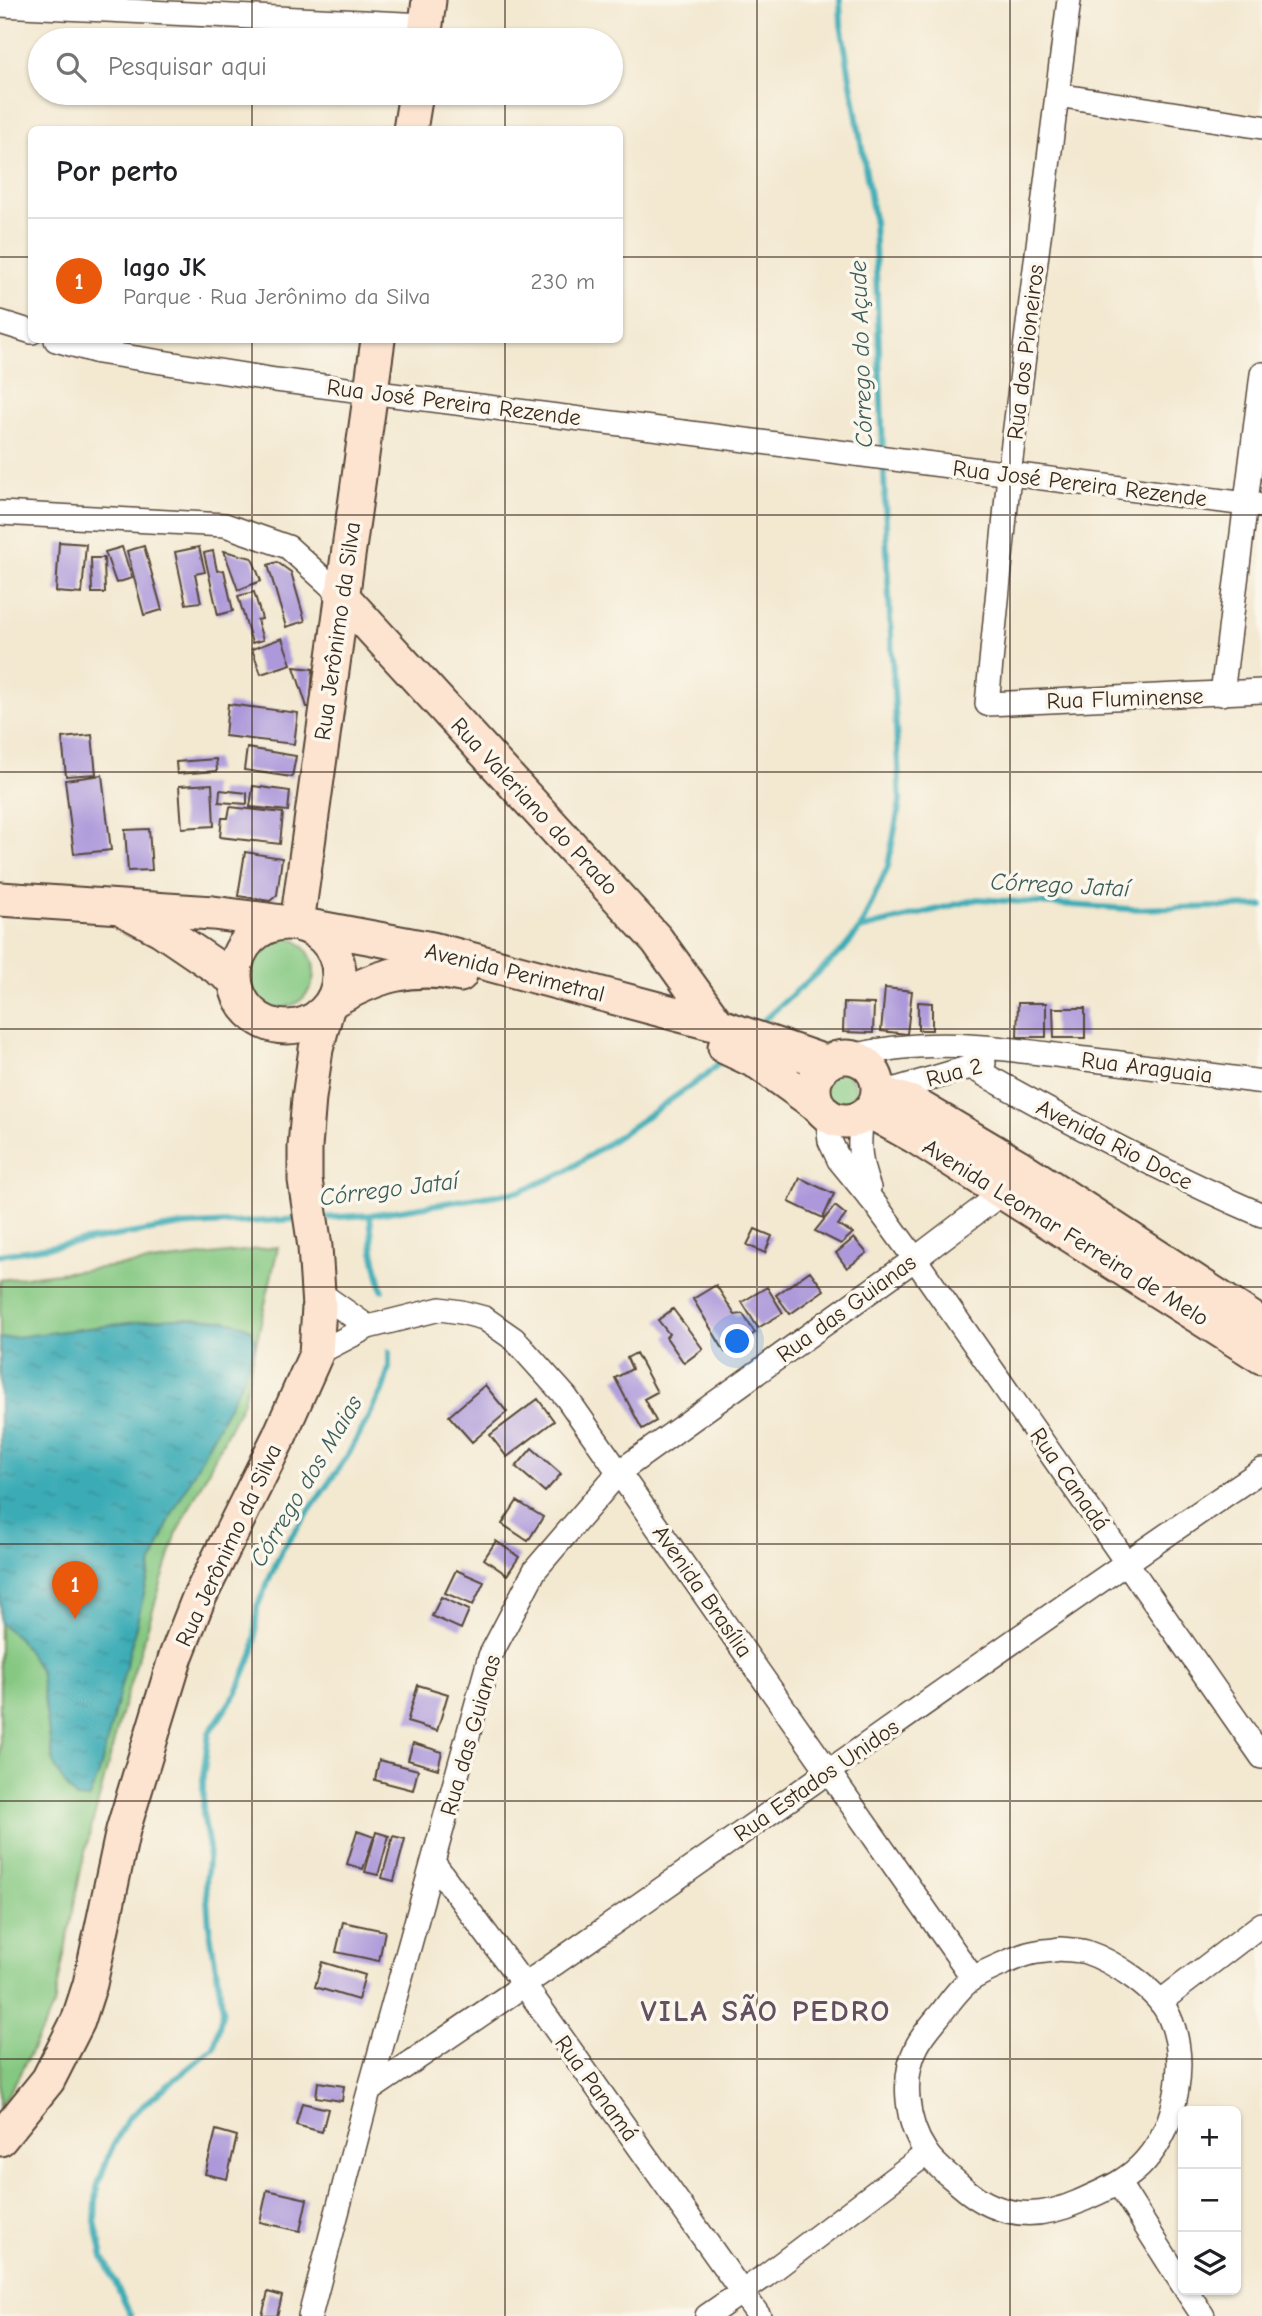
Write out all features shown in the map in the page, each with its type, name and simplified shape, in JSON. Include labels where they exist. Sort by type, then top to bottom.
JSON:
[{"type":"main road","points":[[411,126],[414,105]]},
{"type":"main road","name":"Rua Jerônimo da Silva","points":[[294,923],[378,343]]},
{"type":"main road","name":"Rua Valeriano do Prado","points":[[341,595],[657,940],[714,1031]]},
{"type":"main road","name":"Avenida Perimetral","points":[[0,899],[118,906],[294,923],[432,950],[592,1002]]},
{"type":"main road","name":"Avenida Perimetral","points":[[118,906],[162,930],[234,979]]},
{"type":"main road","points":[[294,923],[318,932],[329,944],[337,959],[339,975],[329,1005],[315,1019],[301,1026],[285,1028],[270,1025],[245,1007],[234,979],[236,962],[242,947],[252,935],[267,926],[294,923]]},
{"type":"main road","name":"Avenida Perimetral","points":[[329,1005],[357,988],[392,974],[419,970],[456,974],[714,1031],[736,1052],[783,1063]]},
{"type":"main road","name":"Rua Jerônimo da Silva","points":[[0,2139],[48,2080],[78,2021],[90,1984],[122,1829],[176,1656],[198,1600],[279,1437],[316,1354],[319,1328],[315,1247],[305,1180],[309,1098],[316,1049],[329,1005]]},
{"type":"main road","points":[[823,1110],[816,1098],[816,1079],[839,1060]]},
{"type":"main road","points":[[839,1060],[867,1066],[873,1073],[871,1102],[844,1121],[823,1110],[783,1063],[839,1060]]},
{"type":"main road","name":"Avenida Leomar Ferreira de Melo","points":[[871,1102],[914,1136],[1011,1180],[1262,1325]]},
{"type":"main road","name":"Avenida Leomar Ferreira de Melo","points":[[1011,1180],[1262,1357]]},
{"type":"street","name":"Rua dos Pioneiros","points":[[987,704],[1009,475],[1069,0]]},
{"type":"street","points":[[0,5],[427,22]]},
{"type":"street","points":[[1057,95],[1262,127]]},
{"type":"street","points":[[0,323],[28,331]]},
{"type":"street","name":"Rua José Pereira Rezende","points":[[66,343],[98,352],[276,380],[1254,505]]},
{"type":"street","points":[[1222,694],[1254,505],[1262,374]]},
{"type":"street","points":[[0,513],[225,525],[288,547],[341,595]]},
{"type":"street","name":"Rua Fluminense","points":[[987,704],[1262,691]]},
{"type":"street","name":"Rua Araguaia","points":[[839,1060],[876,1050],[901,1047],[981,1046],[1262,1082]]},
{"type":"street","name":"Rua 2","points":[[871,1102],[897,1089],[1032,1052]]},
{"type":"street","name":"Avenida Rio Doce","points":[[971,1067],[1170,1174],[1262,1215]]},
{"type":"street","name":"Rua Canadá","points":[[871,1102],[858,1139],[860,1160],[876,1204]]},
{"type":"street","name":"Rua Canadá","points":[[823,1110],[830,1141],[839,1160],[876,1204],[915,1259],[1262,1757]]},
{"type":"street","name":"Rua das Guianas","points":[[310,2316],[490,1656],[535,1570],[619,1472],[915,1259],[1011,1180]]},
{"type":"street","points":[[317,1291],[368,1327]]},
{"type":"street","name":"Avenida Brasília","points":[[316,1354],[368,1327],[440,1309],[484,1318],[514,1339],[566,1396],[973,1978]]},
{"type":"street","name":"Rua Estados Unidos","points":[[370,2090],[525,1986],[1127,1560],[1262,1469]]},
{"type":"street","name":"Rua Panamá","points":[[433,1862],[525,1986],[759,2316]]},
{"type":"street","points":[[1160,2002],[1262,1924]]},
{"type":"street","points":[[1060,1949],[1086,1952],[1143,1985],[1160,2002],[1169,2016],[1180,2059],[1177,2094],[1166,2126],[1146,2161],[1119,2184],[1056,2212],[1022,2215],[995,2207],[970,2194],[926,2154],[912,2124],[908,2074],[917,2045],[953,1997],[973,1978],[1028,1954],[1060,1949]]},
{"type":"street","points":[[707,2316],[743,2292],[926,2154]]},
{"type":"street","points":[[1119,2184],[1178,2277]]},
{"type":"street","points":[[1189,2295],[1203,2316]]},
{"type":"green space","points":[[278,936],[298,942],[308,952],[314,972],[308,992],[298,1002],[278,1008],[258,1002],[248,992],[242,972],[248,952],[258,942]]},
{"type":"green space","points":[[841,1071],[852,1080],[856,1092],[850,1103],[837,1109],[818,1088],[823,1077]]},
{"type":"green space","points":[[278,1247],[243,1402],[177,1532],[123,1707],[82,1864],[54,2006],[0,2107],[0,1280]]},
{"type":"water","points":[[169,1318],[232,1322],[251,1329],[256,1342],[244,1377],[172,1514],[151,1566],[99,1774],[88,1799],[76,1798],[60,1777],[53,1762],[40,1670],[18,1638],[0,1623],[0,1339]]},
{"type":"building","points":[[59,542],[86,544],[82,594],[56,592]]},
{"type":"building","points":[[144,546],[162,610],[144,615],[127,551]]},
{"type":"building","points":[[122,547],[132,578],[116,583],[105,552]]},
{"type":"building","points":[[199,547],[205,572],[195,574],[201,602],[186,604],[175,552]]},
{"type":"building","points":[[213,551],[217,571],[224,570],[233,611],[218,615],[204,553]]},
{"type":"building","points":[[224,551],[252,558],[261,581],[238,590]]},
{"type":"building","points":[[91,558],[104,558],[105,593],[92,593]]},
{"type":"building","points":[[277,562],[291,572],[305,621],[286,627],[268,565]]},
{"type":"building","points":[[254,592],[262,619],[257,620],[263,640],[252,643],[238,596]]},
{"type":"building","points":[[282,638],[291,664],[261,674],[252,649]]},
{"type":"building","points":[[294,667],[313,669],[310,707],[307,707]]},
{"type":"building","points":[[228,704],[298,713],[294,744],[225,736]]},
{"type":"building","points":[[92,735],[96,774],[66,776],[62,738]]},
{"type":"building","points":[[247,748],[296,756],[292,777],[244,770]]},
{"type":"building","points":[[216,759],[217,771],[177,774],[176,762]]},
{"type":"building","points":[[102,775],[111,850],[74,854],[65,780]]},
{"type":"building","points":[[212,784],[214,826],[182,828],[179,786]]},
{"type":"building","points":[[253,786],[290,791],[288,811],[250,807]]},
{"type":"building","points":[[220,790],[247,793],[247,804],[219,802]]},
{"type":"building","points":[[230,807],[283,813],[280,844],[220,837],[222,818],[228,818]]},
{"type":"building","points":[[149,829],[152,870],[128,871],[125,830]]},
{"type":"building","points":[[245,852],[282,858],[277,895],[270,901],[238,896]]},
{"type":"building","points":[[885,988],[912,991],[907,1034],[881,1031]]},
{"type":"building","points":[[918,1002],[932,1003],[932,1030],[918,1030]]},
{"type":"building","points":[[844,1003],[874,1004],[873,1033],[843,1032]]},
{"type":"building","points":[[1018,1003],[1046,1003],[1046,1037],[1017,1037]]},
{"type":"building","points":[[1053,1008],[1085,1008],[1085,1038],[1054,1038]]},
{"type":"building","points":[[800,1178],[834,1194],[823,1218],[789,1202]]},
{"type":"building","points":[[835,1206],[846,1215],[838,1225],[853,1233],[841,1244],[815,1231]]},
{"type":"building","points":[[755,1229],[772,1236],[765,1253],[747,1245]]},
{"type":"building","points":[[854,1238],[867,1253],[847,1268],[836,1253]]},
{"type":"building","points":[[810,1271],[824,1290],[790,1314],[776,1295]]},
{"type":"building","points":[[716,1285],[735,1315],[743,1314],[755,1333],[725,1352],[693,1299]]},
{"type":"building","points":[[767,1287],[783,1313],[758,1328],[742,1302]]},
{"type":"building","points":[[673,1309],[703,1349],[684,1363],[666,1337],[669,1334],[658,1320]]},
{"type":"building","points":[[636,1353],[657,1392],[644,1399],[656,1421],[642,1429],[615,1378],[632,1369],[627,1358]]},
{"type":"building","points":[[485,1385],[507,1412],[472,1442],[449,1416]]},
{"type":"building","points":[[538,1399],[554,1421],[507,1457],[490,1435]]},
{"type":"building","points":[[532,1448],[561,1474],[545,1492],[516,1467]]},
{"type":"building","points":[[517,1501],[543,1517],[528,1541],[502,1524]]},
{"type":"building","points":[[496,1541],[519,1557],[507,1575],[484,1559]]},
{"type":"building","points":[[456,1570],[484,1582],[473,1605],[445,1593]]},
{"type":"building","points":[[441,1597],[469,1610],[461,1629],[432,1616]]},
{"type":"building","points":[[418,1685],[448,1694],[437,1731],[407,1722]]},
{"type":"building","points":[[413,1743],[442,1752],[438,1769],[408,1760]]},
{"type":"building","points":[[379,1760],[418,1770],[413,1790],[375,1780]]},
{"type":"building","points":[[357,1831],[374,1837],[363,1869],[347,1864]]},
{"type":"building","points":[[376,1832],[389,1836],[378,1875],[365,1872]]},
{"type":"building","points":[[393,1836],[405,1839],[394,1881],[382,1878]]},
{"type":"building","points":[[343,1922],[385,1931],[379,1961],[336,1952]]},
{"type":"building","points":[[322,1962],[365,1975],[358,2000],[315,1987]]},
{"type":"building","points":[[318,2082],[344,2086],[342,2101],[316,2097]]},
{"type":"building","points":[[302,2103],[328,2109],[322,2132],[296,2125]]},
{"type":"building","points":[[216,2130],[237,2136],[227,2179],[205,2174]]},
{"type":"building","points":[[267,2190],[307,2199],[300,2231],[260,2222]]},
{"type":"building","points":[[268,2292],[282,2296],[277,2316],[262,2316]]},
{"type":"waterway","name":"Córrego do Açude","points":[[756,1027],[843,950],[860,929],[888,866],[900,802],[874,219],[841,24],[840,0]]},
{"type":"waterway","name":"Córrego Jataí","points":[[860,929],[978,899],[1130,909],[1262,906]]},
{"type":"waterway","name":"Córrego Jataí","points":[[321,1218],[370,1215],[521,1191],[565,1172],[706,1075],[723,1059]]},
{"type":"waterway","name":"Córrego dos Maias","points":[[370,1215],[373,1251],[382,1290]]},
{"type":"waterway","name":"Córrego Jataí","points":[[0,1255],[176,1226],[300,1219]]},
{"type":"waterway","name":"Córrego dos Maias","points":[[131,2316],[103,2257],[95,2221],[97,2187],[110,2152],[128,2118],[214,2047],[223,2010],[209,1926],[206,1884],[209,1848],[203,1814],[203,1776],[209,1733],[237,1692],[254,1650],[257,1607],[282,1550],[348,1455],[383,1389],[389,1368],[389,1352]]},
{"type":"place","name":"lago JK","points":[[75,1619]]},
{"type":"district","name":"VILA SÃO PEDRO","points":[[766,2011]]}]
